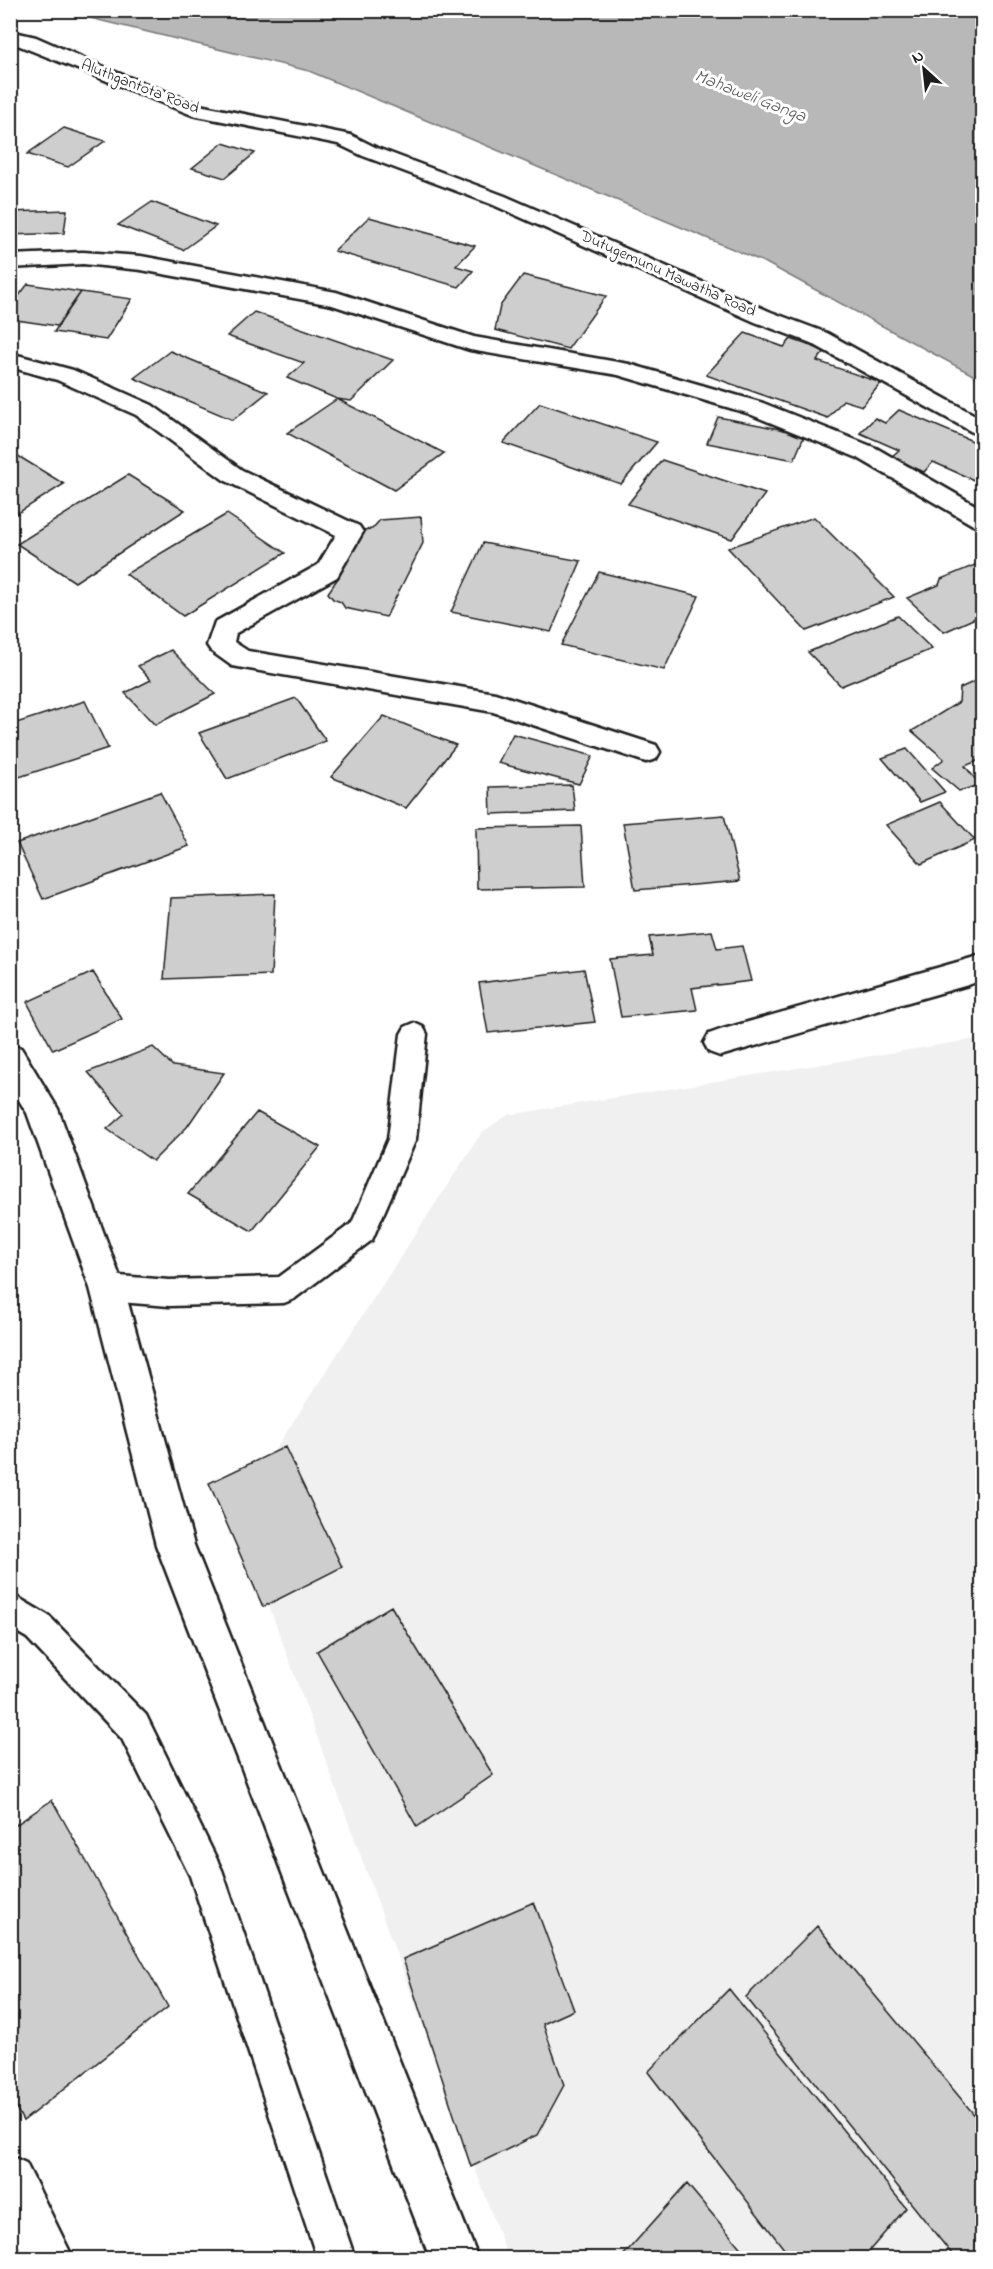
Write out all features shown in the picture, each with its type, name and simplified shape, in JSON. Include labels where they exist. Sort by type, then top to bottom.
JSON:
[{"type":"street","name":"Aluthgantota Road","points":[[10,36],[28,40],[111,77],[199,111],[344,140]]},
{"type":"street","name":"Dutugemunu Mawatha Road","points":[[344,140],[555,224],[763,317],[819,338],[982,428]]},
{"type":"street","points":[[10,262],[83,258],[141,263],[336,299],[470,343],[621,369],[755,408],[867,453],[982,519]]},
{"type":"street","points":[[10,360],[65,375],[144,410],[233,475],[350,532],[328,571],[224,628],[220,645],[241,659],[495,703],[646,752]]},
{"type":"street","points":[[720,1043],[982,967]]},
{"type":"street","points":[[10,1058],[42,1109],[107,1288],[175,1545],[454,2259]]},
{"type":"street","points":[[10,2179],[49,2259]]},
{"type":"lane","points":[[107,1288],[169,1293],[284,1290],[362,1231],[402,1139],[414,1034]]},
{"type":"lane","points":[[10,1608],[39,1627],[134,1728],[170,1799],[205,1870],[336,2259]]},
{"type":"shaded area","points":[[982,1038],[982,2258],[508,2258],[245,1540],[241,1502],[482,1132],[508,1115]]},
{"type":"water","name":"Mahaweli Ganga","points":[[61,11],[982,11],[982,380],[766,263],[309,71]]},
{"type":"building","points":[[64,128],[105,141],[68,167],[27,154]]},
{"type":"building","points":[[223,143],[255,153],[225,178],[192,168]]},
{"type":"building","points":[[152,202],[216,226],[183,250],[118,225]]},
{"type":"building","points":[[67,210],[64,233],[10,235],[10,212]]},
{"type":"building","points":[[369,217],[475,246],[456,266],[473,271],[459,287],[334,251]]},
{"type":"building","points":[[523,275],[606,296],[568,349],[495,330],[500,306]]},
{"type":"building","points":[[28,284],[81,292],[57,326],[10,319],[10,307]]},
{"type":"building","points":[[81,292],[132,299],[106,340],[54,332]]},
{"type":"building","points":[[254,312],[393,360],[351,401],[337,399],[287,378],[304,363],[227,336]]},
{"type":"building","points":[[745,333],[784,347],[791,339],[825,351],[817,361],[881,383],[862,406],[843,400],[828,418],[706,375]]},
{"type":"building","points":[[170,351],[268,392],[233,420],[134,378]]},
{"type":"building","points":[[337,399],[444,453],[394,490],[287,433]]},
{"type":"building","points":[[540,403],[657,442],[621,484],[503,443]]},
{"type":"building","points":[[899,410],[982,445],[982,474],[976,481],[933,462],[924,472],[891,457],[899,450],[860,433],[875,418],[885,423]]},
{"type":"building","points":[[718,417],[805,434],[794,460],[707,443]]},
{"type":"building","points":[[10,451],[64,484],[10,518]]},
{"type":"building","points":[[662,460],[765,494],[732,539],[628,504]]},
{"type":"building","points":[[128,475],[185,510],[75,582],[17,544]]},
{"type":"building","points":[[227,514],[285,553],[183,616],[126,574]]},
{"type":"building","points":[[421,517],[423,543],[386,617],[345,608],[341,602],[333,599],[328,593],[340,575],[331,572],[361,530],[372,529],[380,520]]},
{"type":"building","points":[[814,517],[894,597],[806,631],[728,548]]},
{"type":"building","points":[[483,543],[581,561],[551,632],[451,612]]},
{"type":"building","points":[[982,562],[982,615],[944,632],[907,598],[939,585],[941,579]]},
{"type":"building","points":[[599,572],[699,596],[664,670],[561,645]]},
{"type":"building","points":[[898,616],[932,649],[841,686],[808,652]]},
{"type":"building","points":[[171,650],[215,694],[155,725],[125,693],[151,680],[138,666]]},
{"type":"building","points":[[982,678],[982,759],[965,766],[980,785],[959,791],[932,768],[944,759],[912,731],[959,702],[960,688]]},
{"type":"building","points":[[296,698],[326,741],[227,779],[199,733]]},
{"type":"building","points":[[85,701],[108,748],[10,780],[10,725]]},
{"type":"building","points":[[384,716],[456,745],[406,808],[331,777]]},
{"type":"building","points":[[513,734],[593,756],[579,784],[498,763]]},
{"type":"building","points":[[907,749],[945,792],[920,802],[882,758]]},
{"type":"building","points":[[572,785],[575,811],[491,814],[490,787]]},
{"type":"building","points":[[160,792],[189,846],[43,899],[17,843]]},
{"type":"building","points":[[940,802],[975,840],[921,864],[886,825]]},
{"type":"building","points":[[724,815],[740,881],[635,890],[623,823]]},
{"type":"building","points":[[581,826],[585,887],[477,889],[476,828]]},
{"type":"building","points":[[275,894],[271,975],[164,979],[171,898]]},
{"type":"building","points":[[712,931],[717,949],[742,946],[751,981],[692,988],[697,1010],[621,1017],[610,959],[653,955],[649,937]]},
{"type":"building","points":[[584,969],[595,1022],[488,1033],[479,983]]},
{"type":"building","points":[[93,972],[122,1019],[53,1050],[27,1002]]},
{"type":"building","points":[[153,1047],[173,1066],[224,1073],[187,1127],[153,1161],[107,1129],[124,1114],[88,1072]]},
{"type":"building","points":[[257,1112],[320,1147],[252,1231],[188,1194]]},
{"type":"building","points":[[285,1447],[342,1567],[263,1607],[209,1483]]},
{"type":"building","points":[[391,1606],[493,1775],[417,1827],[317,1651]]},
{"type":"building","points":[[52,1800],[168,2007],[23,2121],[10,2096],[10,1829]]},
{"type":"building","points":[[534,1902],[574,2010],[543,2024],[564,2085],[537,2135],[471,2167],[403,1959]]},
{"type":"building","points":[[817,1926],[982,2124],[982,2258],[955,2258],[746,1997]]},
{"type":"building","points":[[729,1989],[906,2208],[863,2258],[791,2258],[648,2072]]},
{"type":"building","points":[[687,2184],[749,2258],[621,2258]]}]
